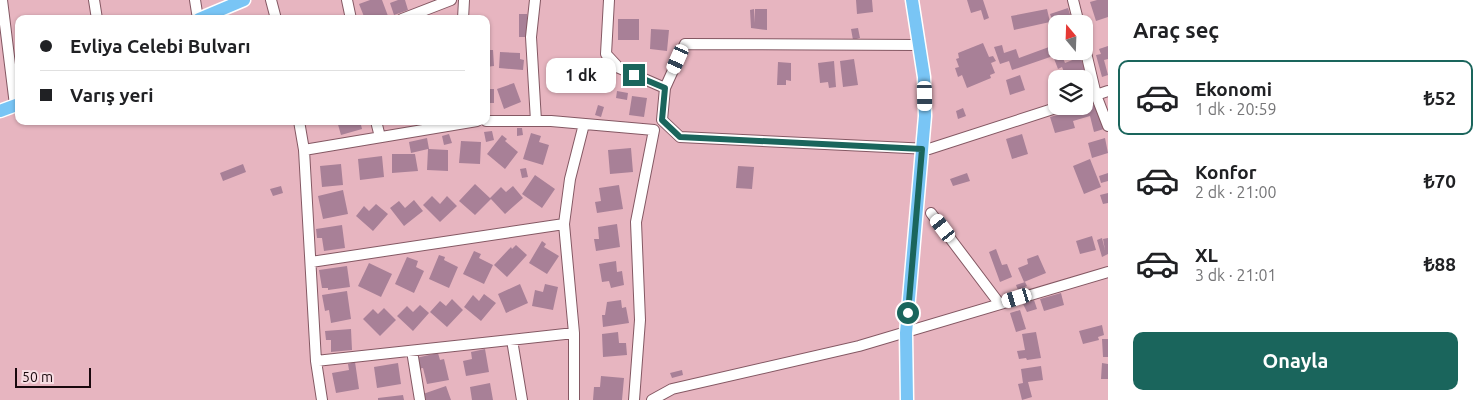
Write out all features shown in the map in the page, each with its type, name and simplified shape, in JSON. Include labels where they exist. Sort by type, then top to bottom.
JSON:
[{"type":"main road","points":[[208,15],[244,0]]},
{"type":"main road","points":[[907,400],[906,333],[925,116],[924,78],[912,0]]},
{"type":"main road","points":[[0,111],[15,106]]},
{"type":"street","points":[[2,0],[15,91]]},
{"type":"street","points":[[94,0],[96,15]]},
{"type":"street","points":[[195,0],[197,15]]},
{"type":"street","points":[[271,0],[275,15]]},
{"type":"street","points":[[347,0],[350,15]]},
{"type":"street","points":[[412,15],[451,0]]},
{"type":"street","points":[[463,15],[464,0]]},
{"type":"street","points":[[535,0],[531,37],[536,121]]},
{"type":"street","points":[[608,0],[606,54],[619,68],[665,88]]},
{"type":"street","points":[[1073,0],[1077,15]]},
{"type":"street","points":[[920,45],[684,44],[665,88],[662,120],[680,137],[929,150],[1048,111]]},
{"type":"street","points":[[1088,60],[1096,95],[1108,126]]},
{"type":"street","points":[[1093,96],[1108,91]]},
{"type":"street","points":[[490,121],[536,121],[654,130],[636,222],[640,320],[634,400]]},
{"type":"street","points":[[574,400],[574,333],[564,224],[570,179],[584,124]]},
{"type":"street","points":[[300,125],[304,150],[316,361],[322,400]]},
{"type":"street","points":[[377,125],[380,137]]},
{"type":"street","points":[[304,150],[444,125]]},
{"type":"street","points":[[932,213],[999,303]]},
{"type":"street","points":[[311,262],[564,224]]},
{"type":"street","points":[[652,400],[672,388],[859,346],[1108,272]]},
{"type":"street","points":[[316,361],[574,333]]},
{"type":"street","points":[[512,340],[522,400]]},
{"type":"street","points":[[412,351],[420,400]]},
{"type":"building","points":[[370,0],[382,0],[388,15],[363,15],[359,4]]},
{"type":"building","points":[[405,0],[408,10],[394,15],[390,3]]},
{"type":"building","points":[[856,0],[872,0],[873,12],[857,14]]},
{"type":"building","points":[[967,0],[983,0],[989,18],[984,20],[981,10],[971,13]]},
{"type":"building","points":[[1108,0],[1108,17],[1096,21],[1090,2]]},
{"type":"building","points":[[1068,8],[1070,15],[1050,15]]},
{"type":"building","points":[[754,9],[754,23],[755,9],[767,9],[767,30],[751,28],[750,10]]},
{"type":"building","points":[[1047,9],[1048,22],[1014,30],[1011,16]]},
{"type":"building","points":[[519,14],[527,14],[527,37],[519,37]]},
{"type":"building","points":[[618,19],[639,19],[639,40],[618,40]]},
{"type":"building","points":[[858,28],[860,38],[853,40],[851,29]]},
{"type":"building","points":[[651,29],[669,30],[667,51],[650,49]]},
{"type":"building","points":[[983,43],[989,57],[993,56],[996,61],[991,63],[995,73],[990,75],[991,78],[967,88],[962,75],[958,77],[955,68],[959,67],[956,59],[959,58],[958,53]]},
{"type":"building","points":[[1002,45],[1004,53],[1016,49],[1019,58],[1048,47],[1048,58],[1012,70],[1009,61],[1000,64],[994,47]]},
{"type":"building","points":[[1108,46],[1108,59],[1104,60],[1108,75],[1102,77],[1096,55],[1101,54],[1099,49]]},
{"type":"building","points":[[490,50],[493,50],[494,66],[490,66]]},
{"type":"building","points":[[500,52],[520,53],[520,59],[524,60],[523,70],[499,68]]},
{"type":"building","points":[[854,59],[858,85],[843,87],[840,61]]},
{"type":"building","points":[[1055,60],[1064,60],[1065,63],[1072,60],[1081,60],[1086,70],[1063,70],[1062,67],[1058,69]]},
{"type":"building","points":[[834,61],[836,87],[829,88],[828,82],[820,83],[818,63]]},
{"type":"building","points":[[778,62],[791,63],[791,81],[786,80],[786,85],[777,85]]},
{"type":"building","points":[[1020,75],[1025,90],[1010,95],[1006,80]]},
{"type":"building","points":[[514,83],[521,102],[504,109],[497,89]]},
{"type":"building","points":[[490,89],[494,89],[494,103],[490,103]]},
{"type":"building","points":[[617,91],[628,93],[627,100],[616,98]]},
{"type":"building","points":[[632,96],[647,98],[644,117],[629,115]]},
{"type":"building","points":[[1097,104],[1104,129],[1094,132],[1090,116],[1073,121],[1075,128],[1055,133],[1050,117],[1057,115],[1093,115],[1093,105]]},
{"type":"building","points":[[598,105],[604,107],[601,117],[595,115]]},
{"type":"building","points":[[963,108],[966,116],[958,119],[956,111]]},
{"type":"building","points":[[338,125],[361,125],[362,129],[341,135]]},
{"type":"building","points":[[517,128],[522,128],[523,135],[517,136]]},
{"type":"building","points":[[492,131],[494,140],[486,142],[484,132]]},
{"type":"building","points":[[531,133],[541,136],[539,142],[549,145],[543,165],[523,159]]},
{"type":"building","points":[[449,134],[452,143],[444,145],[442,136]]},
{"type":"building","points":[[1022,134],[1028,154],[1012,159],[1006,139]]},
{"type":"building","points":[[502,135],[507,139],[505,141],[518,152],[505,169],[487,154]]},
{"type":"building","points":[[427,138],[429,149],[448,150],[448,171],[427,170],[428,149],[411,153],[409,142]]},
{"type":"building","points":[[1105,138],[1108,153],[1092,158],[1088,143]]},
{"type":"building","points":[[461,141],[481,142],[480,164],[459,163]]},
{"type":"building","points":[[631,148],[633,172],[610,174],[608,150]]},
{"type":"building","points":[[392,154],[415,154],[418,171],[392,173]]},
{"type":"building","points":[[382,156],[384,177],[360,180],[358,159]]},
{"type":"building","points":[[1090,159],[1101,187],[1084,194],[1073,166]]},
{"type":"building","points":[[243,164],[246,172],[223,181],[220,173]]},
{"type":"building","points":[[341,164],[343,185],[322,187],[320,166]]},
{"type":"building","points":[[738,166],[754,167],[752,189],[736,188]]},
{"type":"building","points":[[526,168],[528,177],[522,178],[520,169]]},
{"type":"building","points":[[967,173],[970,181],[953,186],[950,179]]},
{"type":"building","points":[[1108,173],[1108,181],[1101,183],[1099,176]]},
{"type":"building","points":[[535,175],[555,189],[542,208],[522,194]]},
{"type":"building","points":[[475,184],[491,199],[475,215],[459,201]]},
{"type":"building","points":[[619,185],[623,209],[597,213],[595,202],[601,201],[599,188]]},
{"type":"building","points":[[281,186],[283,193],[273,196],[270,189]]},
{"type":"building","points":[[513,186],[523,198],[505,214],[490,198],[501,187],[506,192]]},
{"type":"building","points":[[343,190],[348,214],[323,219],[318,196]]},
{"type":"building","points":[[1108,193],[1108,203],[1103,204],[1100,195]]},
{"type":"building","points":[[432,196],[440,204],[447,196],[457,206],[440,222],[423,205]]},
{"type":"building","points":[[414,200],[423,211],[404,226],[390,208],[399,201],[405,208]]},
{"type":"building","points":[[376,204],[388,214],[373,231],[356,216],[364,206],[369,211]]},
{"type":"building","points":[[617,224],[620,247],[596,251],[594,239],[599,239],[598,227]]},
{"type":"building","points":[[342,225],[345,248],[324,251],[322,238],[317,238],[316,229]]},
{"type":"building","points":[[1092,236],[1096,250],[1080,254],[1076,241]]},
{"type":"building","points":[[1102,238],[1105,250],[1103,239],[1108,238],[1108,254],[1102,257],[1097,240]]},
{"type":"building","points":[[542,241],[546,244],[544,247],[559,256],[547,274],[529,263]]},
{"type":"building","points":[[516,245],[527,255],[507,277],[494,265],[511,247],[512,249]]},
{"type":"building","points":[[996,249],[1002,265],[1007,264],[1012,277],[1000,282],[989,252]]},
{"type":"building","points":[[474,251],[481,254],[479,258],[493,265],[484,284],[463,274]]},
{"type":"building","points":[[439,255],[445,257],[444,260],[458,267],[449,288],[429,279]]},
{"type":"building","points":[[1038,255],[1046,273],[1024,282],[1018,268],[1028,264],[1027,259]]},
{"type":"building","points":[[407,257],[418,261],[416,267],[424,271],[414,293],[395,284]]},
{"type":"building","points":[[616,261],[617,272],[622,271],[624,285],[611,288],[609,281],[602,282],[599,264]]},
{"type":"building","points":[[369,263],[392,274],[381,297],[358,286]]},
{"type":"building","points":[[347,266],[350,287],[328,290],[328,288],[322,288],[319,270]]},
{"type":"building","points":[[1025,282],[1027,286],[1018,290],[1016,285]]},
{"type":"building","points":[[520,284],[528,303],[506,313],[498,294]]},
{"type":"building","points":[[545,284],[558,287],[553,310],[532,306],[535,290],[543,292]]},
{"type":"building","points":[[347,291],[351,319],[331,323],[329,310],[325,311],[322,295]]},
{"type":"building","points":[[1061,293],[1064,305],[1044,311],[1040,299]]},
{"type":"building","points":[[484,294],[496,303],[481,321],[464,307],[473,295],[479,301]]},
{"type":"building","points":[[452,299],[463,310],[447,327],[430,312],[440,301],[446,306]]},
{"type":"building","points":[[621,300],[622,308],[626,307],[629,323],[603,327],[602,315],[605,315],[607,302]]},
{"type":"building","points":[[1034,300],[1037,309],[1027,312],[1023,304]]},
{"type":"building","points":[[420,305],[429,313],[413,331],[397,316],[407,306],[413,312]]},
{"type":"building","points":[[384,308],[396,320],[380,336],[363,319],[373,309],[378,314]]},
{"type":"building","points":[[1020,310],[1026,329],[1016,332],[1010,313]]},
{"type":"building","points":[[1102,325],[1104,335],[1098,337],[1099,340],[1083,344],[1079,331]]},
{"type":"building","points":[[351,329],[352,350],[331,352],[331,340],[326,340],[325,331]]},
{"type":"building","points":[[618,332],[619,343],[626,343],[627,355],[603,357],[602,334]]},
{"type":"building","points":[[1036,332],[1041,358],[1019,359],[1017,351],[1025,350],[1022,334]]},
{"type":"building","points":[[1102,339],[1108,339],[1108,357],[1103,357]]},
{"type":"building","points":[[485,349],[489,372],[466,376],[463,361],[472,359],[471,352]]},
{"type":"building","points":[[438,353],[440,360],[444,359],[449,380],[427,384],[423,368],[418,369],[416,358]]},
{"type":"building","points":[[355,362],[359,389],[336,393],[332,373],[349,370],[348,364]]},
{"type":"building","points":[[398,363],[401,384],[377,388],[374,367]]},
{"type":"building","points":[[1102,363],[1108,364],[1108,379],[1101,379]]},
{"type":"building","points":[[1041,366],[1043,380],[1028,382],[1032,397],[1022,400],[1018,384],[1023,383],[1021,369]]},
{"type":"building","points":[[682,370],[683,375],[672,378],[670,373]]},
{"type":"building","points":[[601,376],[624,378],[622,400],[593,400],[594,387],[600,387]]},
{"type":"building","points":[[490,383],[493,400],[472,400],[470,387]]},
{"type":"building","points":[[446,386],[451,400],[425,400],[423,394]]},
{"type":"building","points":[[403,395],[404,400],[378,400],[378,398]]},
{"type":"route","points":[[634,75],[665,88],[662,120],[680,137],[922,149],[908,313]]}]
